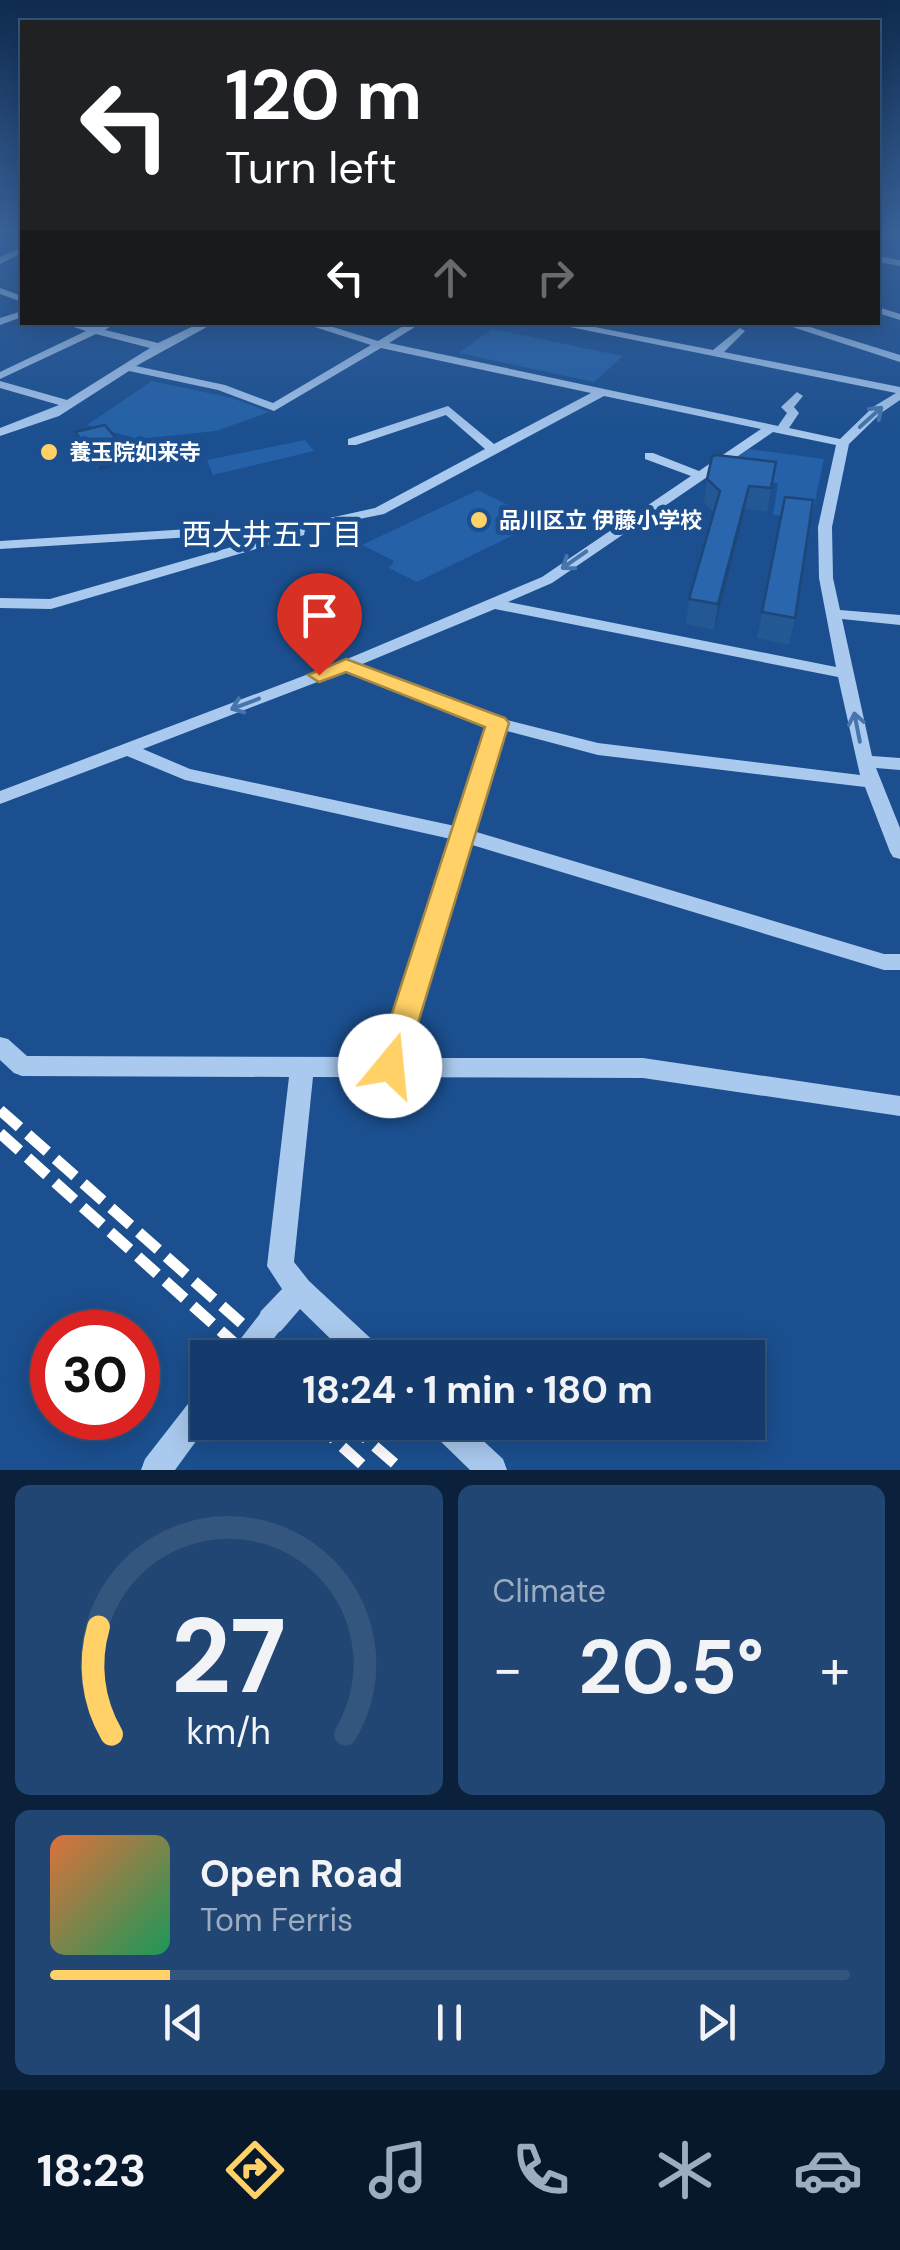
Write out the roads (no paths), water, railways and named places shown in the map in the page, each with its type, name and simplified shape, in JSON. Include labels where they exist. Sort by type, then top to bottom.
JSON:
[{"type":"street","points":[[74,325],[160,347]]},
{"type":"street","points":[[0,376],[107,325]]},
{"type":"street","points":[[0,432],[70,405],[160,347],[205,325]]},
{"type":"street","points":[[314,325],[381,345],[844,442]]},
{"type":"street","points":[[129,368],[220,387],[274,406],[413,325]]},
{"type":"street","points":[[571,325],[641,335],[900,392]]},
{"type":"street","points":[[792,325],[900,359]]},
{"type":"street","points":[[716,354],[740,332]]},
{"type":"street","points":[[0,384],[70,405]]},
{"type":"street","points":[[0,603],[51,604],[316,525],[379,511],[602,392]]},
{"type":"street","points":[[900,392],[844,442],[825,527],[826,578],[864,761],[900,852]]},
{"type":"street","points":[[0,798],[346,665],[546,580],[700,474],[776,429],[793,414],[787,408],[796,396]]},
{"type":"street","points":[[352,442],[448,410],[493,450]]},
{"type":"street","points":[[649,456],[700,474]]},
{"type":"street","points":[[0,545],[316,525]]},
{"type":"street","points":[[493,604],[847,674]]},
{"type":"street","points":[[836,614],[900,620]]},
{"type":"street","points":[[346,665],[498,723],[598,749],[872,782]]},
{"type":"street","points":[[390,1066],[498,723]]},
{"type":"street","points":[[127,750],[185,774],[460,834],[884,962],[900,962]]},
{"type":"street","points":[[864,761],[900,764]]},
{"type":"street","points":[[0,1046],[22,1066],[642,1068],[900,1106]]},
{"type":"street","points":[[257,1340],[285,1306],[280,1266],[302,1066]]},
{"type":"street","points":[[285,1306],[342,1340]]},
{"type":"street","points":[[156,1470],[190,1425]]},
{"type":"street","points":[[460,1440],[492,1470]]},
{"type":"railway","points":[[0,1110],[261,1340]]},
{"type":"railway","points":[[0,1133],[231,1340]]},
{"type":"railway","points":[[335,1440],[368,1470]]},
{"type":"railway","points":[[368,1440],[402,1470]]},
{"type":"place","name":"養玉院如来寺","points":[[49,452]]},
{"type":"place","name":"品川区立 伊藤小学校","points":[[479,520]]},
{"type":"district","name":"西大井五丁目","points":[[272,534]]}]
